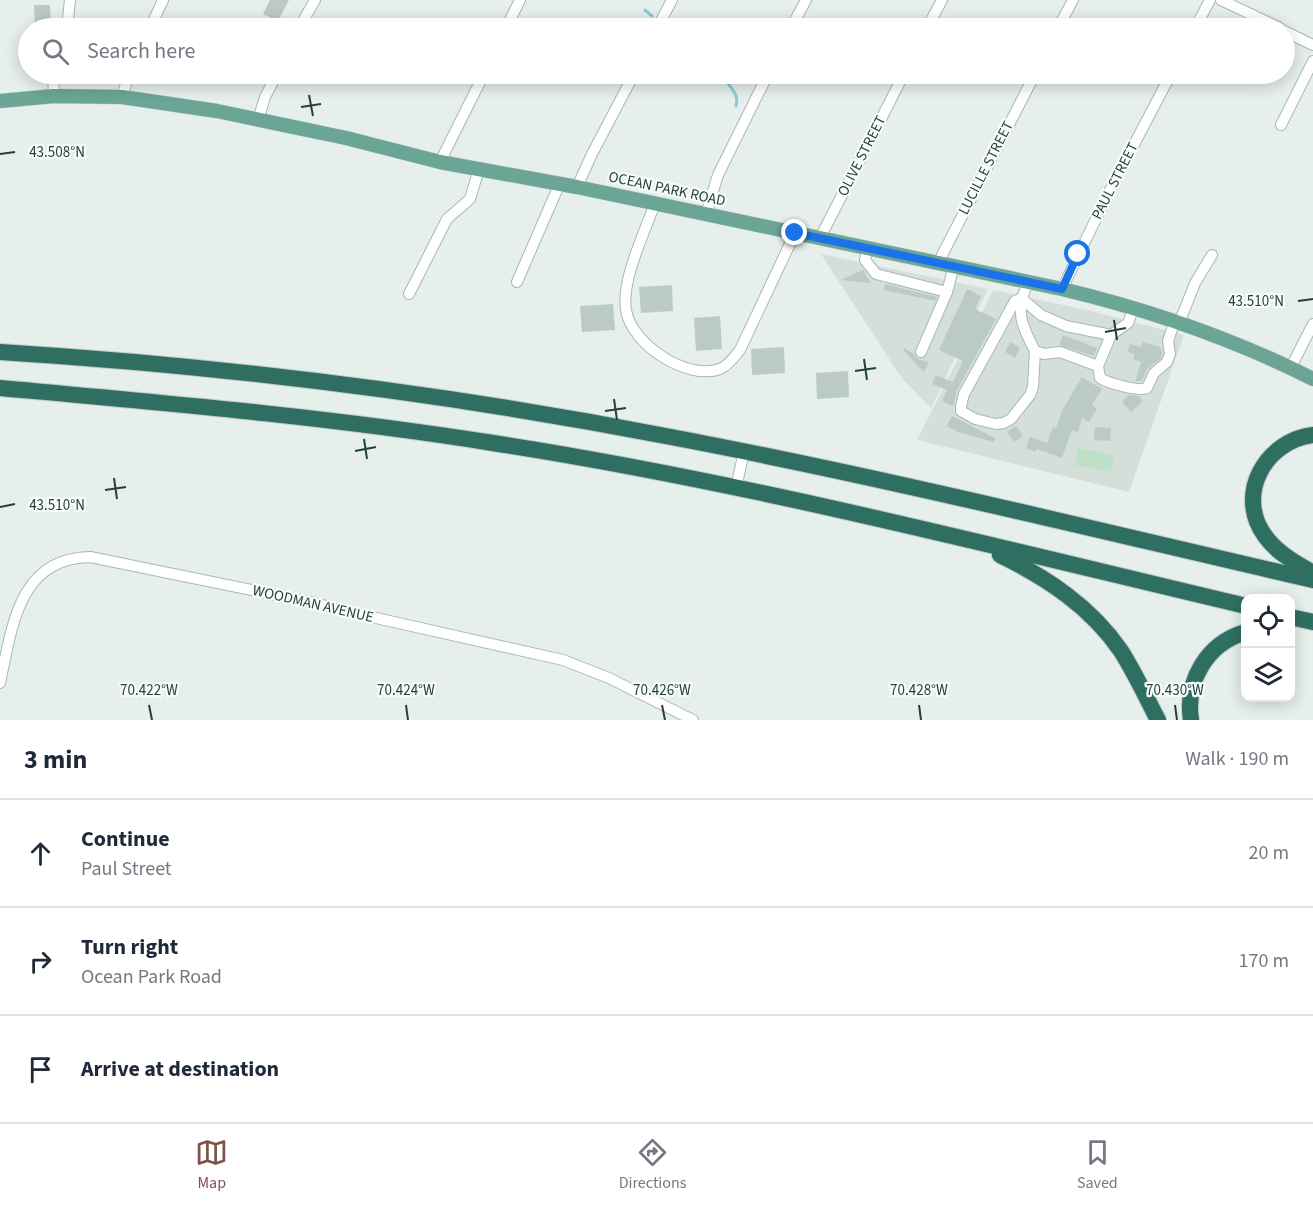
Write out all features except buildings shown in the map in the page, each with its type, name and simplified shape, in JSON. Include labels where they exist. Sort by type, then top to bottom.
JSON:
[{"type":"highway","points":[[0,352],[206,368],[367,387],[525,411],[744,451],[1313,579]]},
{"type":"highway","points":[[0,388],[341,421],[493,443],[736,488],[973,541],[1241,605]]},
{"type":"highway","points":[[1313,435],[1290,442],[1270,456],[1257,477],[1253,497],[1255,514],[1265,536],[1282,553],[1313,573]]},
{"type":"highway","points":[[973,541],[1047,580],[1089,614],[1120,650],[1158,720]]},
{"type":"highway","points":[[1295,618],[1313,622]]},
{"type":"highway","points":[[1295,629],[1313,631]]},
{"type":"highway","points":[[1191,720],[1190,699],[1201,666],[1218,646],[1241,634]]},
{"type":"main road","name":"OCEAN PARK ROAD","points":[[0,100],[54,96],[122,97],[176,104],[258,120],[440,162],[560,183],[1062,289],[1178,320],[1234,342],[1313,379]]},
{"type":"street","points":[[68,18],[70,0]]},
{"type":"street","points":[[155,18],[163,0]]},
{"type":"street","points":[[305,18],[315,0]]},
{"type":"street","points":[[511,18],[520,0]]},
{"type":"street","points":[[662,18],[672,0]]},
{"type":"street","points":[[796,18],[806,0]]},
{"type":"street","points":[[932,18],[942,0]]},
{"type":"street","points":[[1063,18],[1073,0]]},
{"type":"street","points":[[1200,18],[1210,0]]},
{"type":"street","points":[[1221,0],[1259,18]]},
{"type":"street","points":[[1295,36],[1313,45]]},
{"type":"street","points":[[1281,124],[1313,61]]},
{"type":"street","points":[[53,84],[54,96]]},
{"type":"street","points":[[122,97],[126,84]]},
{"type":"street","points":[[258,120],[273,84]]},
{"type":"street","points":[[440,162],[479,84]]},
{"type":"street","points":[[578,187],[592,154],[629,84]]},
{"type":"street","points":[[706,214],[718,175],[763,84]]},
{"type":"street","name":"OLIVE STREET","points":[[820,238],[899,84]]},
{"type":"street","name":"LUCILLE STREET","points":[[939,263],[1030,84]]},
{"type":"street","name":"PAUL STREET","points":[[1062,289],[1166,84]]},
{"type":"street","points":[[409,294],[447,219],[470,199],[479,169]]},
{"type":"street","points":[[517,282],[560,183]]},
{"type":"street","points":[[655,203],[627,282],[626,313],[635,330],[648,345],[669,361],[694,370],[713,371],[721,368],[728,364],[740,350],[795,233]]},
{"type":"street","points":[[867,248],[865,260],[876,274],[947,292]]},
{"type":"street","points":[[1134,307],[1128,323],[1111,335],[1098,366],[1099,375],[1103,380],[1145,390],[1154,373],[1167,362],[1170,354],[1168,341],[1195,283],[1212,255]]},
{"type":"street","points":[[921,352],[947,292],[954,267]]},
{"type":"street","points":[[1022,298],[1015,301],[1004,319],[964,394],[961,411],[975,419],[996,424],[1004,423],[1011,419],[1030,395],[1033,387],[1035,351],[1022,326],[1022,298],[1028,282]]},
{"type":"street","points":[[1022,298],[1041,315],[1066,326],[1111,335]]},
{"type":"street","points":[[1291,368],[1313,324]]},
{"type":"street","points":[[1035,351],[1044,354],[1059,352],[1098,366]]},
{"type":"street","points":[[736,488],[744,451]]},
{"type":"street","name":"WOODMAN AVENUE","points":[[0,682],[15,619],[27,588],[38,576],[54,565],[72,558],[90,557],[315,603],[563,660],[609,678],[693,720]]},
{"type":"shaded area","points":[[821,254],[988,289],[931,408],[901,377]]},
{"type":"shaded area","points":[[993,290],[1087,310],[1184,335],[1129,492],[917,440]]},
{"type":"green space","points":[[1078,448],[1114,455],[1111,472],[1075,465]]},
{"type":"waterway","points":[[645,10],[652,16]]},
{"type":"waterway","points":[[728,84],[735,93],[736,106]]},
{"type":"route","points":[[795,233],[1062,289],[1078,254]]}]
